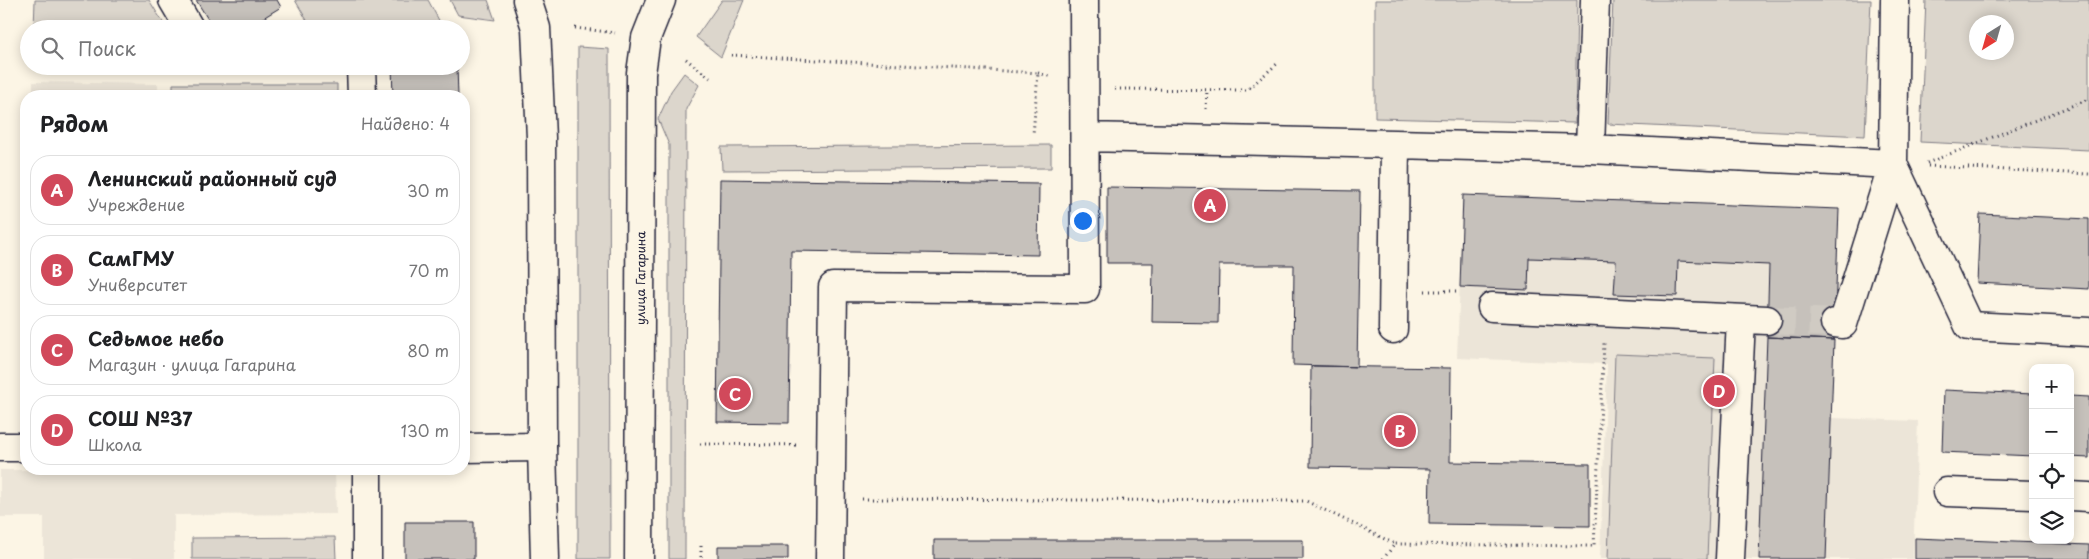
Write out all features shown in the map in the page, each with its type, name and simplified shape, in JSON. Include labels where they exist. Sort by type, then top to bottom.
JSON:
[{"type":"main road","points":[[173,0],[185,20]]},
{"type":"main road","points":[[527,0],[536,28],[541,138],[542,447],[545,559]]},
{"type":"main road","name":"улица Гагарина","points":[[639,559],[641,73],[646,38],[661,0]]},
{"type":"main road","points":[[830,559],[832,287],[1085,289],[1084,0]]},
{"type":"main road","points":[[1590,149],[1595,0]]},
{"type":"main road","points":[[1835,323],[1843,324],[1893,164],[1895,0]]},
{"type":"main road","points":[[361,75],[362,90]]},
{"type":"main road","points":[[1085,137],[1590,149],[1893,164]]},
{"type":"main road","points":[[1393,329],[1395,144]]},
{"type":"main road","points":[[1893,164],[1969,326],[2089,332]]},
{"type":"main road","points":[[1492,307],[1767,320]]},
{"type":"main road","points":[[1730,559],[1741,319]]},
{"type":"main road","points":[[0,447],[20,447]]},
{"type":"main road","points":[[470,448],[542,447]]},
{"type":"main road","points":[[367,475],[367,559]]},
{"type":"main road","points":[[1946,492],[2029,495]]},
{"type":"main road","points":[[2074,496],[2089,497]]},
{"type":"path","points":[[575,28],[621,33]]},
{"type":"path","points":[[732,55],[1038,73],[1085,86],[1207,90],[1247,90],[1278,63]]},
{"type":"path","points":[[686,59],[710,78]]},
{"type":"path","points":[[1033,135],[1038,73]]},
{"type":"path","points":[[1206,118],[1207,90]]},
{"type":"path","points":[[2089,99],[1921,166],[2089,174]]},
{"type":"path","points":[[1417,291],[1460,291]]},
{"type":"path","points":[[830,499],[1306,502],[1395,544],[1594,546],[1605,312]]},
{"type":"path","points":[[700,444],[830,445]]},
{"type":"path","points":[[1383,559],[1395,544]]},
{"type":"path","points":[[700,557],[701,546]]},
{"type":"shaded area","points":[[35,0],[149,0],[161,20],[34,20]]},
{"type":"shaded area","points":[[295,0],[428,0],[439,20],[307,20]]},
{"type":"shaded area","points":[[450,0],[488,0],[495,20],[458,15]]},
{"type":"shaded area","points":[[722,0],[744,0],[721,57],[696,37]]},
{"type":"shaded area","points":[[1375,0],[1577,0],[1575,123],[1375,118]]},
{"type":"shaded area","points":[[1613,0],[1871,0],[1865,136],[1608,124]]},
{"type":"shaded area","points":[[1926,0],[2089,0],[2089,150],[1920,142]]},
{"type":"shaded area","points":[[578,47],[609,49],[610,559],[578,559]]},
{"type":"shaded area","points":[[684,73],[699,85],[686,109],[685,559],[669,559],[669,145],[658,119],[671,91]]},
{"type":"shaded area","points":[[33,82],[158,84],[158,90],[33,90]]},
{"type":"shaded area","points":[[173,84],[337,84],[337,90],[173,90]]},
{"type":"shaded area","points":[[1051,145],[1051,168],[722,170],[721,147]]},
{"type":"shaded area","points":[[1463,195],[1839,209],[1831,418],[1918,421],[1913,559],[1600,559],[1607,364],[1457,358]]},
{"type":"shaded area","points":[[1615,354],[1715,358],[1707,559],[1608,559]]},
{"type":"shaded area","points":[[0,470],[20,470],[20,475],[335,475],[336,514],[174,515],[174,559],[44,559],[44,517],[0,517]]},
{"type":"shaded area","points":[[335,537],[336,559],[192,559],[192,538]]},
{"type":"building","points":[[196,0],[277,0],[281,7],[260,20],[208,20]]},
{"type":"building","points":[[392,75],[457,75],[458,90],[393,90]]},
{"type":"building","points":[[720,179],[1039,184],[1038,255],[791,251],[789,423],[717,422]]},
{"type":"building","points":[[1107,187],[1360,191],[1357,367],[1293,365],[1294,265],[1219,265],[1218,323],[1152,322],[1153,263],[1107,263]]},
{"type":"building","points":[[1463,195],[1839,209],[1834,340],[1767,337],[1769,265],[1678,261],[1677,296],[1614,294],[1616,261],[1529,258],[1528,290],[1460,287]]},
{"type":"building","points":[[1980,214],[2089,219],[2089,289],[1977,283]]},
{"type":"building","points":[[1767,337],[1834,340],[1826,559],[1759,559]]},
{"type":"building","points":[[1311,366],[1451,368],[1450,462],[1590,464],[1590,526],[1429,524],[1430,469],[1310,467]]},
{"type":"building","points":[[1944,390],[2029,394],[2029,456],[1942,452]]},
{"type":"building","points":[[2074,396],[2089,397],[2089,458],[2074,457]]},
{"type":"building","points":[[405,522],[474,522],[474,559],[405,559]]},
{"type":"building","points":[[1915,538],[2089,545],[2089,559],[1915,559]]},
{"type":"building","points":[[934,540],[1303,540],[1303,559],[934,559]]},
{"type":"building","points":[[718,546],[788,546],[788,559],[718,559]]},
{"type":"tunnel","points":[[1767,320],[1835,323]]},
{"type":"place","name":"Ленинский районный суд","points":[[1210,205]]},
{"type":"place","name":"СОШ №37","points":[[1719,391]]},
{"type":"place","name":"Седьмое небо","points":[[735,394]]},
{"type":"place","name":"СамГМУ","points":[[1400,431]]}]
